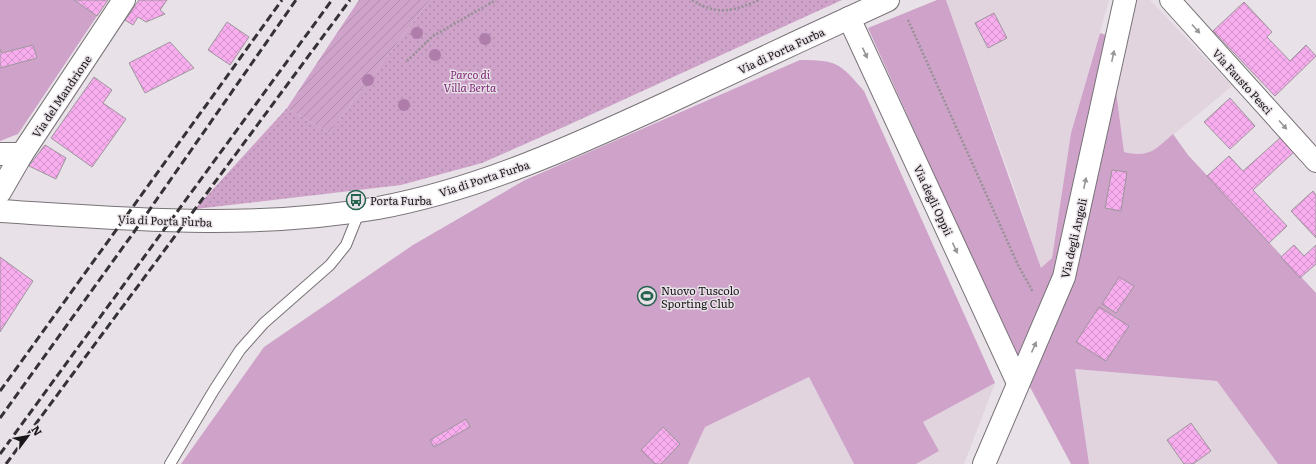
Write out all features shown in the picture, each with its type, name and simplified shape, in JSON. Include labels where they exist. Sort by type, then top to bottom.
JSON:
[{"type":"street","name":"Via del Mandrione","points":[[0,192],[124,0]]},
{"type":"street","name":"Via di Porta Furba","points":[[0,210],[192,222],[232,222],[360,210],[427,196],[520,167],[564,150],[888,0]]},
{"type":"street","name":"Via degli Angeli","points":[[984,464],[1018,383],[1060,290],[1072,244],[1125,0]]},
{"type":"street","name":"Via Fausto Pesci","points":[[1170,0],[1313,152]]},
{"type":"street","name":"Via degli Oppii","points":[[849,18],[1018,383]]},
{"type":"street","points":[[0,154],[18,162]]},
{"type":"lane","points":[[170,464],[214,390],[240,350],[264,323],[330,265],[346,245],[360,210]]},
{"type":"path","points":[[407,61],[433,36],[496,0]]},
{"type":"path","points":[[692,0],[703,7],[719,11],[736,9],[759,0]]},
{"type":"path","points":[[908,20],[1018,265],[1040,303],[1049,314]]},
{"type":"shaded area","points":[[946,0],[1109,0],[1071,133],[1052,258],[1041,269],[1014,187]]},
{"type":"shaded area","points":[[1133,0],[1150,0],[1232,86],[1155,150],[1139,156],[1124,152],[1116,91]]},
{"type":"shaded area","points":[[1075,369],[1217,381],[1278,464],[1089,464]]},
{"type":"shaded area","points":[[809,377],[854,464],[688,464],[705,427]]},
{"type":"shaded area","points":[[995,383],[964,464],[916,464],[939,451],[923,422]]},
{"type":"green space","points":[[0,0],[74,0],[97,16],[18,134],[0,141],[0,68],[37,58],[33,45],[2,53],[0,49]]},
{"type":"green space","points":[[359,0],[430,0],[329,133],[287,108]]},
{"type":"green space","name":"Parco di Villa Berta","points":[[430,0],[842,0],[482,163],[401,185],[195,209],[287,108],[329,133]]},
{"type":"green space","points":[[937,0],[946,0],[1041,268],[1052,258],[1071,133],[1100,33],[1126,42],[1116,91],[1124,152],[1133,154],[1146,153],[1156,148],[1173,134],[1188,155],[1316,293],[1316,464],[1278,464],[1217,381],[1075,369],[1089,464],[1071,464],[1030,387],[868,28]]},
{"type":"green space","name":"Nuovo Tuscolo Sporting Club","points":[[800,60],[830,62],[837,65],[849,74],[864,91],[995,383],[923,422],[939,451],[916,464],[854,464],[809,377],[705,427],[688,464],[181,464],[264,347],[413,245],[525,180]]},
{"type":"building","points":[[74,0],[108,0],[97,16]]},
{"type":"building","points":[[139,0],[167,0],[160,10],[165,14],[146,22],[138,17],[133,25],[125,20]]},
{"type":"building","points":[[1244,2],[1272,32],[1267,37],[1290,61],[1306,45],[1316,56],[1275,96],[1213,31]]},
{"type":"building","points":[[994,13],[1007,38],[988,48],[975,23]]},
{"type":"building","points":[[227,22],[249,37],[230,65],[208,50]]},
{"type":"building","points":[[170,42],[194,68],[145,93],[129,63]]},
{"type":"building","points":[[33,45],[37,58],[0,68],[0,49],[2,53]]},
{"type":"building","points":[[94,77],[112,90],[103,103],[126,119],[92,167],[51,138]]},
{"type":"building","points":[[1230,98],[1255,126],[1230,149],[1204,122]]},
{"type":"building","points":[[1280,138],[1294,152],[1253,190],[1287,226],[1269,243],[1207,176],[1229,156],[1243,171]]},
{"type":"building","points":[[45,145],[66,158],[56,179],[29,166]]},
{"type":"building","points":[[1112,170],[1127,172],[1121,211],[1105,208]]},
{"type":"building","points":[[1313,191],[1316,195],[1316,238],[1291,211]]},
{"type":"building","points":[[1294,245],[1304,256],[1316,245],[1316,264],[1300,278],[1281,257]]},
{"type":"building","points":[[0,257],[33,281],[0,332]]},
{"type":"building","points":[[1119,277],[1134,286],[1116,313],[1102,304]]},
{"type":"building","points":[[1099,307],[1129,326],[1106,361],[1076,342]]},
{"type":"building","points":[[466,419],[470,427],[434,447],[430,440]]},
{"type":"building","points":[[1191,423],[1211,451],[1193,464],[1184,464],[1167,440]]},
{"type":"building","points":[[663,427],[680,444],[661,464],[655,464],[641,450]]},
{"type":"railway","points":[[0,391],[282,0]]},
{"type":"railway","points":[[0,418],[134,232],[296,0]]},
{"type":"railway","points":[[0,454],[332,0]]},
{"type":"railway","points":[[6,464],[350,0]]},
{"type":"place","name":"Porta Furba","points":[[356,200]]},
{"type":"place","name":"Nuovo Tuscolo Sporting Club","points":[[647,296]]}]
